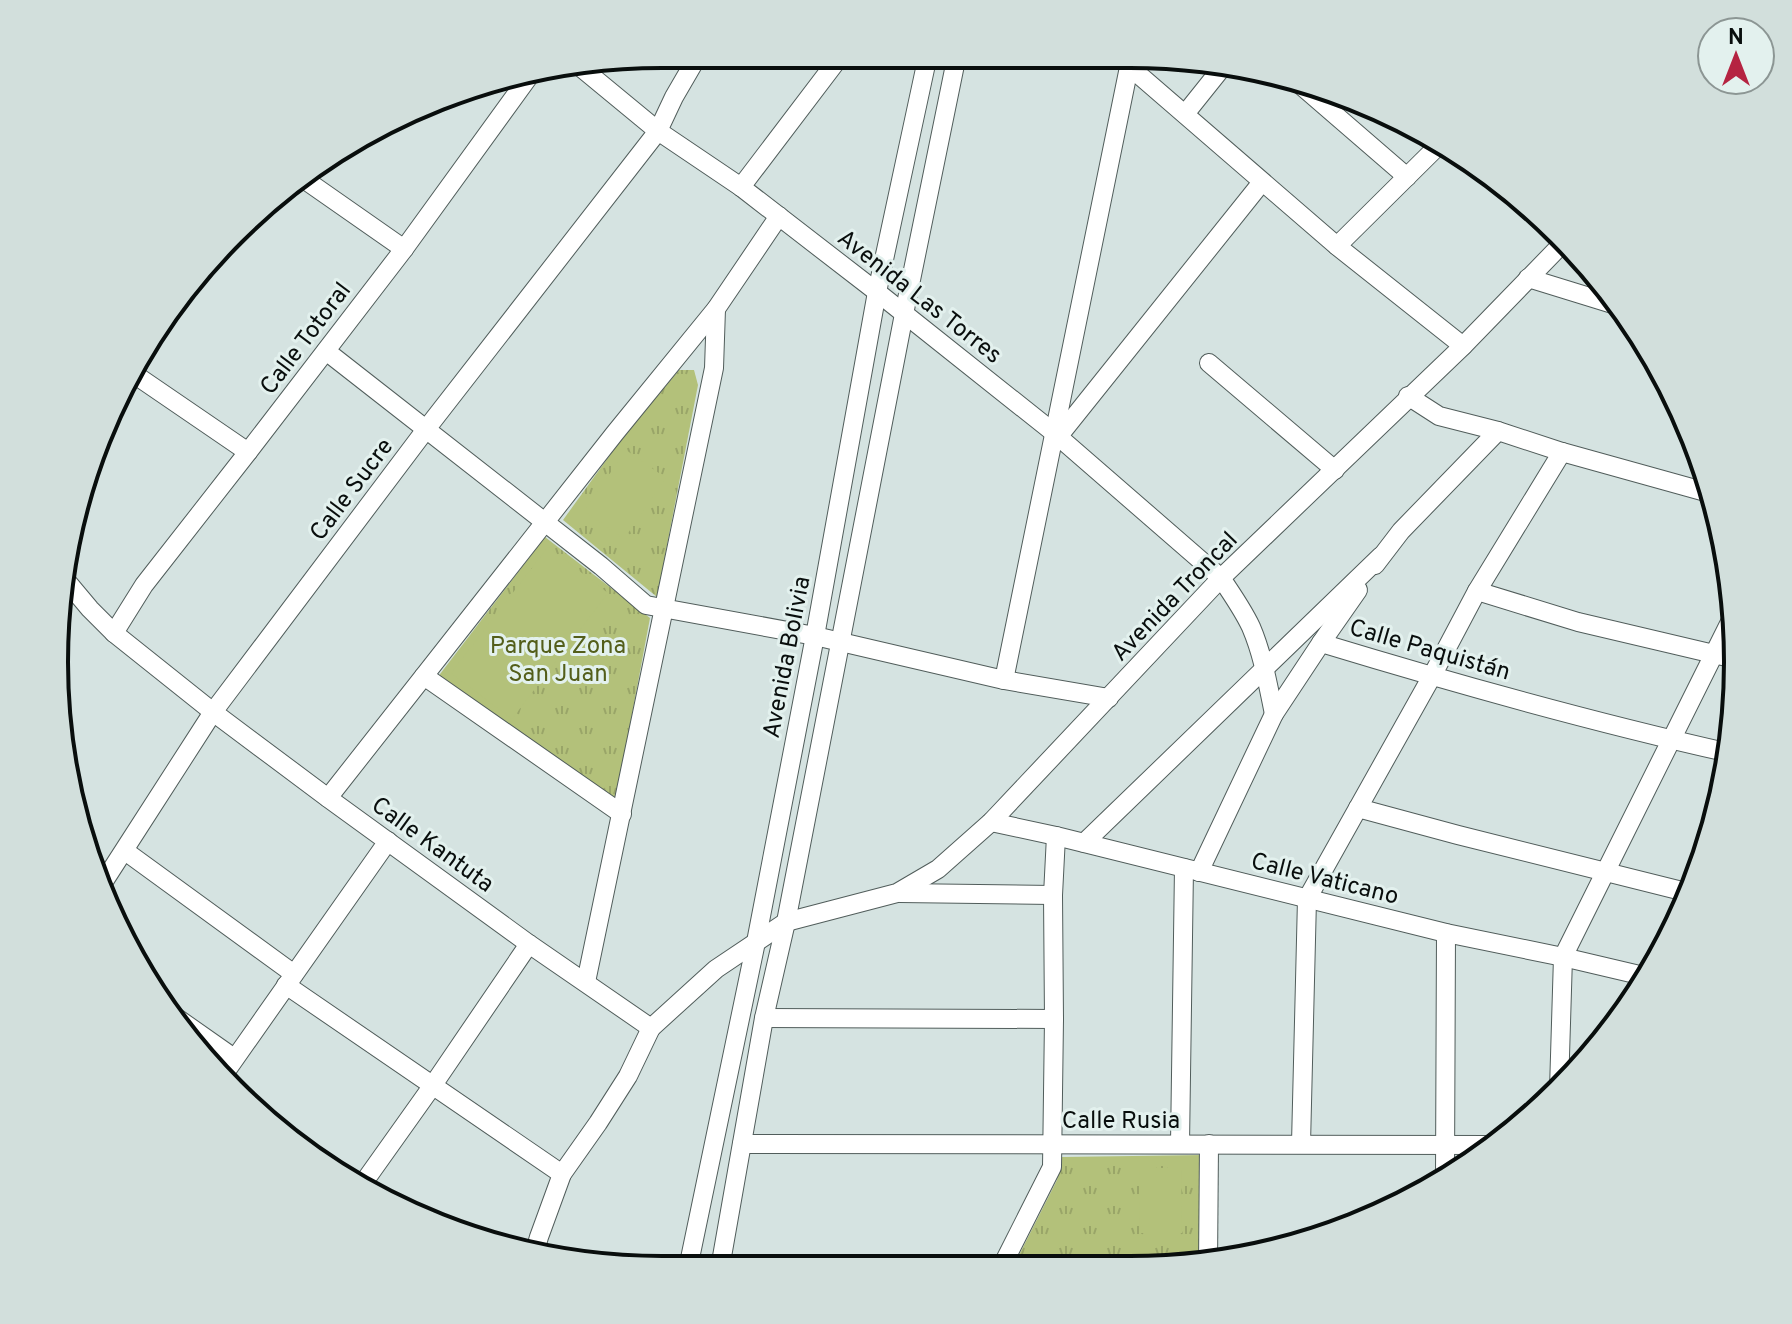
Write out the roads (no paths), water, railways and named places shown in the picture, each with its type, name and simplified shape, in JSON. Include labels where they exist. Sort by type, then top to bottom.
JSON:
[{"type":"street","name":"Calle Sucre","points":[[108,876],[213,712],[427,428],[658,131],[691,68]]},
{"type":"street","points":[[741,187],[831,68]]},
{"type":"street","name":"Avenida Bolivia","points":[[691,1256],[756,942],[877,292],[925,68]]},
{"type":"street","name":"Avenida Bolivia","points":[[722,1256],[764,1018],[786,922],[954,68]]},
{"type":"street","points":[[1004,680],[1055,435],[1121,68]]},
{"type":"street","points":[[1130,68],[1337,246],[1463,346]]},
{"type":"street","name":"Avenida Las Torres","points":[[587,73],[658,131],[741,187],[877,292],[1055,435],[1221,578],[1237,601],[1262,656],[1274,714]]},
{"type":"street","points":[[1185,114],[1217,74]]},
{"type":"street","name":"Calle Totoral","points":[[114,633],[144,585],[404,249],[523,84]]},
{"type":"street","points":[[1316,98],[1407,177]]},
{"type":"street","points":[[1337,246],[1433,151]]},
{"type":"street","points":[[1055,435],[1262,182]]},
{"type":"street","points":[[310,184],[404,249]]},
{"type":"street","points":[[328,798],[716,309],[779,216]]},
{"type":"street","name":"Avenida Troncal","points":[[786,922],[897,893],[938,869],[991,822],[1221,578],[1463,346],[1557,249]]},
{"type":"street","points":[[1528,278],[1601,301]]},
{"type":"street","points":[[586,982],[714,368],[716,309]]},
{"type":"street","points":[[326,351],[601,566],[646,605],[815,636],[1004,680],[1109,698]]},
{"type":"street","points":[[1209,363],[1335,470]]},
{"type":"street","points":[[140,378],[248,452]]},
{"type":"street","points":[[1408,396],[1439,416],[1698,490]]},
{"type":"street","points":[[1321,643],[1401,531],[1498,431]]},
{"type":"street","points":[[1301,1144],[1307,899],[1477,591],[1562,452]]},
{"type":"street","points":[[1084,843],[1381,556]]},
{"type":"street","name":"Calle Kantuta","points":[[73,588],[114,633],[213,712],[529,944],[651,1028]]},
{"type":"street","points":[[1477,591],[1578,622],[1724,656]]},
{"type":"street","points":[[1560,1072],[1563,957],[1723,636]]},
{"type":"street","name":"Calle Paquistán","points":[[1192,870],[1274,714],[1321,643],[1432,676],[1717,750]]},
{"type":"street","points":[[424,676],[622,814]]},
{"type":"street","points":[[1358,808],[1678,890]]},
{"type":"street","name":"Calle Vaticano","points":[[991,822],[1446,933],[1635,974]]},
{"type":"street","points":[[1007,1256],[1052,1167],[1056,836]]},
{"type":"street","points":[[228,1067],[388,841]]},
{"type":"street","points":[[125,851],[290,980],[433,1085],[562,1174]]},
{"type":"street","points":[[1180,1144],[1192,870]]},
{"type":"street","points":[[897,893],[1053,895]]},
{"type":"street","points":[[537,1243],[562,1174],[620,1088],[651,1028],[716,969],[786,922]]},
{"type":"street","points":[[1445,1165],[1446,933]]},
{"type":"street","points":[[367,1177],[529,944]]},
{"type":"street","points":[[764,1018],[1054,1019]]},
{"type":"street","points":[[198,1033],[234,1058]]},
{"type":"street","name":"Calle Rusia","points":[[742,1144],[1475,1145]]},
{"type":"street","points":[[1208,1251],[1209,1144]]},
{"type":"park label","name":"Parque Zona San Juan","points":[[558,659]]}]
